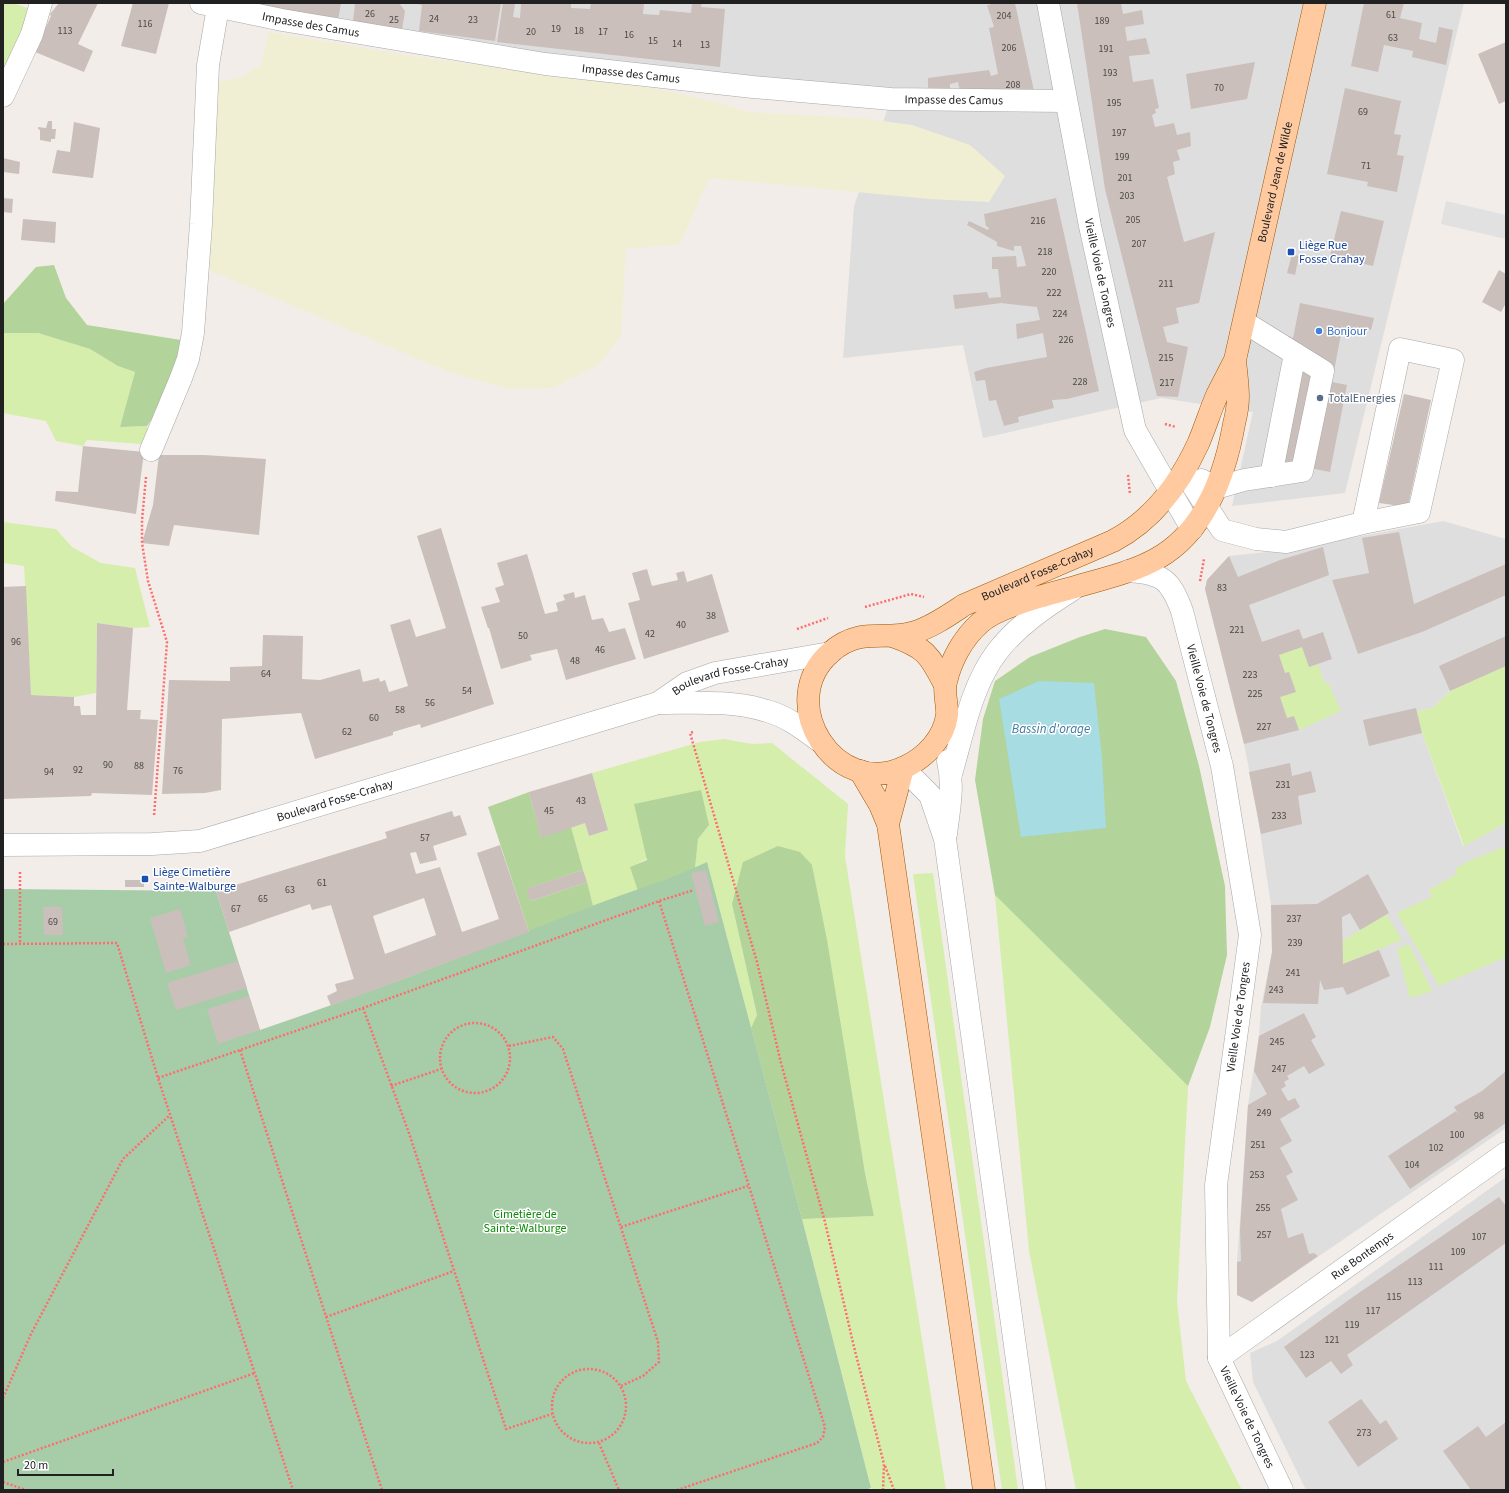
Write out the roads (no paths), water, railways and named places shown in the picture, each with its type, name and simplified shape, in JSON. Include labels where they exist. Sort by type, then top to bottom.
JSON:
[{"type":"main road","name":"Boulevard Jean de Wilde","points":[[1158,558],[1181,541],[1192,529],[1216,488],[1225,465],[1238,399],[1236,360],[1315,3]]},
{"type":"main road","name":"Boulevard Jean de Wilde","points":[[1171,490],[1184,472],[1198,444],[1217,396],[1236,360]]},
{"type":"main road","name":"Boulevard Fosse-Crahay","points":[[1158,558],[1128,571],[1036,597],[982,620],[966,636],[951,665],[945,685],[947,715],[939,739],[921,758],[903,768],[882,773],[860,771],[837,761],[818,740],[809,717],[809,691],[817,670],[830,652],[849,640],[870,635],[892,636],[915,632],[941,620],[964,605],[1128,533],[1153,513],[1171,490]]},
{"type":"main road","name":"Boulevard Fosse-Crahay","points":[[892,636],[913,644],[930,658],[945,685]]},
{"type":"main road","points":[[888,824],[903,768]]},
{"type":"main road","points":[[860,771],[880,805],[888,824],[984,1490]]},
{"type":"street","points":[[3,96],[32,34],[41,3]]},
{"type":"street","name":"Vieille Voie de Tongres","points":[[1048,3],[1090,226],[1135,430],[1150,458],[1171,490],[1192,529]]},
{"type":"street","points":[[151,450],[188,359],[193,333],[201,224],[210,5]]},
{"type":"street","name":"Impasse des Camus","points":[[210,5],[282,20],[545,64],[730,84],[891,99],[1066,101]]},
{"type":"street","points":[[1184,472],[1216,488],[1244,480],[1302,471],[1324,371],[1244,322]]},
{"type":"street","points":[[1184,472],[1222,530],[1256,539],[1286,542],[1363,523],[1419,512],[1454,360],[1400,349],[1363,523]]},
{"type":"street","points":[[1271,476],[1295,354]]},
{"type":"street","name":"Vieille Voie de Tongres","points":[[1128,571],[1148,572],[1165,581],[1174,590],[1182,611],[1222,766],[1250,935],[1216,1185],[1219,1358],[1282,1490]]},
{"type":"street","points":[[951,774],[976,692],[997,652],[1014,634],[1041,610],[1076,586]]},
{"type":"street","name":"Boulevard Fosse-Crahay","points":[[12,845],[152,844],[200,841],[658,703],[687,683],[715,673],[830,652]]},
{"type":"street","name":"Boulevard Fosse-Crahay","points":[[658,703],[736,705],[768,711],[798,726],[818,740]]},
{"type":"street","points":[[939,739],[945,749],[951,774],[951,793],[945,839]]},
{"type":"street","points":[[903,768],[930,795],[945,839],[1035,1490]]},
{"type":"street","name":"Rue Bontemps","points":[[1219,1358],[1506,1153]]},
{"type":"water","name":"Bassin d'orage","points":[[1039,681],[1094,683],[1102,758],[1106,828],[1021,837],[999,699]]},
{"type":"place","name":"Liège Rue Fosse Crahay","points":[[1291,252]]},
{"type":"place","name":"Bonjour","points":[[1319,331]]},
{"type":"place","name":"TotalEnergies","points":[[1320,398]]},
{"type":"place","name":"Liège Cimetière Sainte-Walburge","points":[[145,879]]},
{"type":"park label","name":"Cimetière de Sainte-Walburge","points":[[525,1221]]}]
